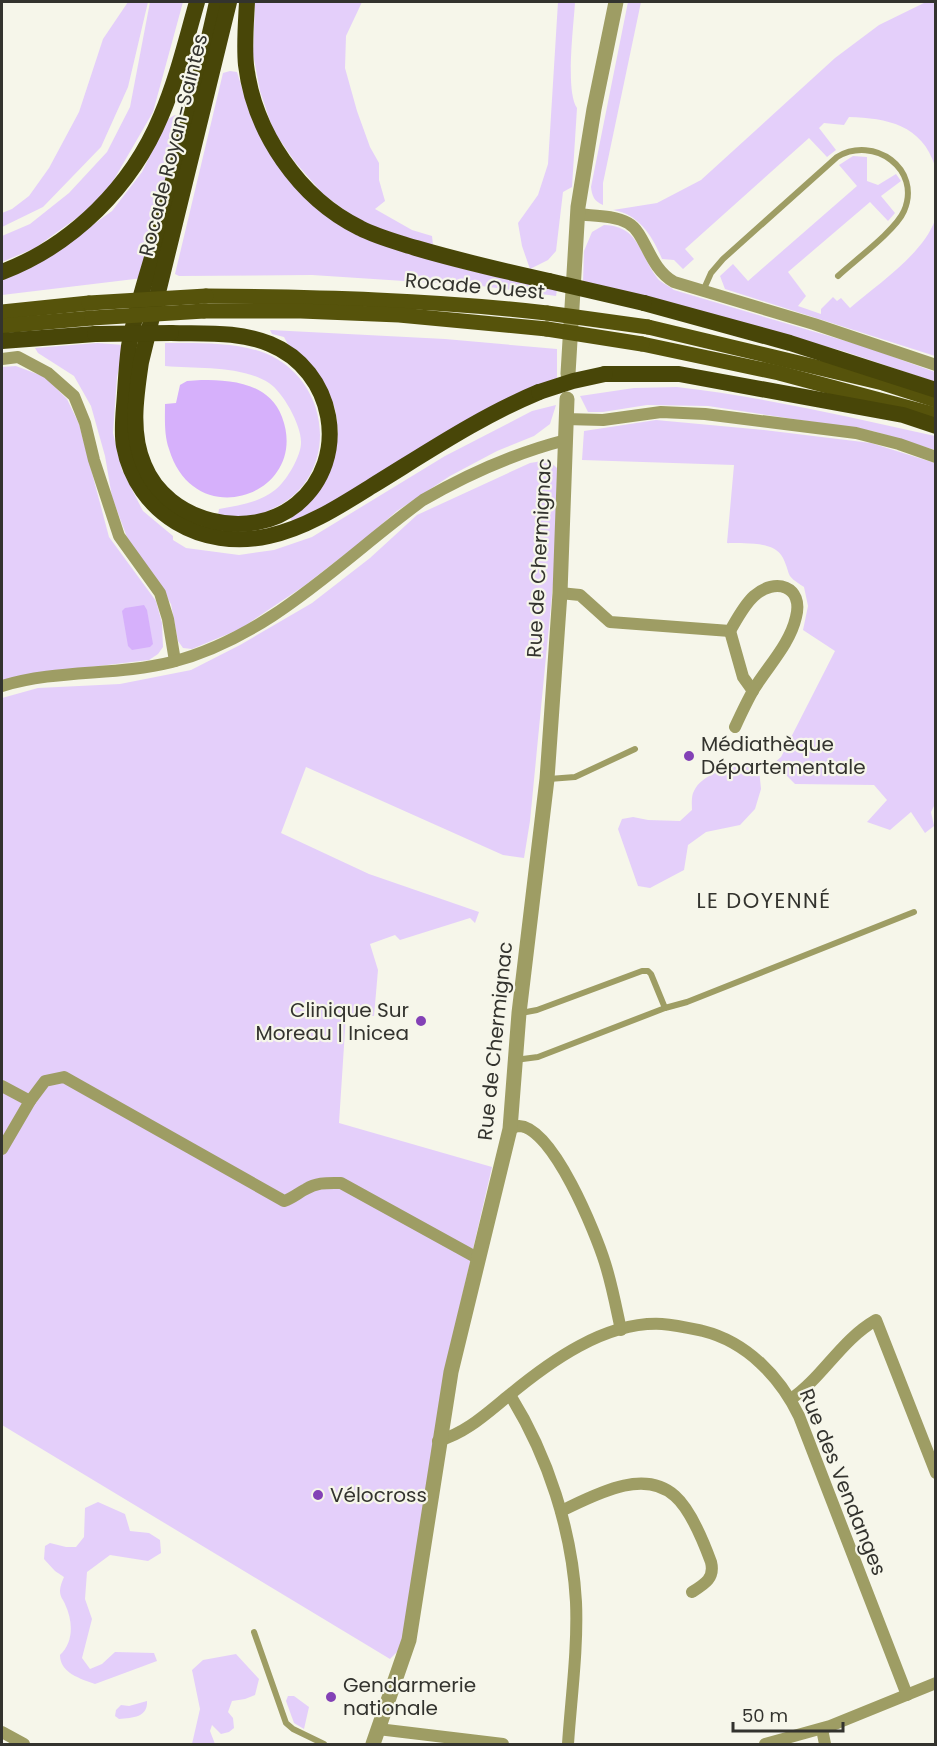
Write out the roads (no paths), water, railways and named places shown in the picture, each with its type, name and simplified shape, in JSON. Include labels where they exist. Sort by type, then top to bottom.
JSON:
[{"type":"highway","points":[[2,272],[43,252],[79,227],[108,200],[138,162],[165,107],[179,68],[197,2]]},
{"type":"highway","name":"Rocade Royan-Saintes","points":[[217,2],[129,345],[122,428],[124,446],[130,469],[140,490],[163,513],[196,532],[228,539],[250,539],[286,532],[320,517],[493,414],[539,392],[605,374],[679,374],[903,416],[936,426]]},
{"type":"highway","name":"Rocade Royan-Saintes","points":[[2,341],[92,318],[219,334],[252,338],[269,344],[296,360],[306,369],[320,390],[330,420],[331,435],[323,469],[316,481],[296,505],[281,514],[263,521],[238,525],[217,522],[195,516],[175,505],[160,492],[149,478],[138,446],[136,394],[141,362],[156,298],[229,2]]},
{"type":"highway","points":[[247,2],[246,65],[253,97],[264,128],[279,153],[313,195],[335,213],[359,228],[389,240],[463,262],[644,303],[790,343],[936,390]]},
{"type":"main road","name":"Rocade Ouest","points":[[2,326],[205,304],[342,297],[480,306],[648,327],[883,383],[936,400]]},
{"type":"main road","name":"Rocade Ouest","points":[[205,304],[399,315],[547,329],[642,344],[779,373],[936,415]]},
{"type":"main road","name":"Rocade Ouest","points":[[2,312],[92,318]]},
{"type":"street","points":[[568,374],[577,214],[594,109],[616,2]]},
{"type":"street","points":[[577,214],[628,223],[638,232],[652,260],[662,273],[674,282],[936,364]]},
{"type":"street","points":[[2,359],[18,357],[48,373],[74,396],[85,423],[118,536],[160,593],[168,619],[175,661]]},
{"type":"street","name":"Rue de Chermignac","points":[[373,1744],[409,1640],[438,1441],[451,1372],[510,1129],[514,1060],[547,779],[560,593],[567,399]]},
{"type":"street","points":[[566,419],[603,420],[661,412],[705,414],[856,433],[936,457]]},
{"type":"street","points":[[2,686],[67,674],[114,672],[150,667],[175,661],[220,644],[284,608],[423,500],[511,457],[566,440]]},
{"type":"street","points":[[735,727],[753,691],[793,627],[797,615],[795,595],[784,586],[769,587],[761,591],[748,603],[730,631],[743,677],[753,691]]},
{"type":"street","points":[[560,593],[580,595],[610,622],[730,631]]},
{"type":"street","points":[[2,1149],[30,1101],[45,1081],[64,1077],[284,1201],[295,1198],[305,1189],[320,1183],[340,1183],[479,1259]]},
{"type":"street","points":[[2,1086],[30,1101]]},
{"type":"street","points":[[510,1129],[518,1126],[534,1133],[558,1161],[570,1180],[599,1245],[621,1330]]},
{"type":"street","points":[[791,1399],[855,1333],[876,1320],[936,1473]]},
{"type":"street","name":"Rue des Vendanges","points":[[438,1441],[468,1428],[566,1354],[588,1342],[621,1330],[661,1324],[712,1333],[733,1343],[753,1357],[780,1383],[800,1416],[907,1695]]},
{"type":"street","points":[[510,1395],[544,1462],[561,1511],[574,1576],[576,1604],[568,1744]]},
{"type":"street","points":[[561,1511],[623,1486],[639,1484],[666,1490],[682,1503],[713,1569],[709,1581],[692,1592]]},
{"type":"street","points":[[765,1744],[822,1729],[935,1686]]},
{"type":"street","points":[[378,1729],[503,1744]]},
{"type":"street","points":[[822,1729],[825,1744]]},
{"type":"street","points":[[2,1732],[24,1744]]},
{"type":"lane","points":[[703,291],[711,273],[723,259],[837,157],[856,149],[878,152],[890,157],[902,175],[907,193],[904,212],[895,224],[838,276]]},
{"type":"lane","points":[[547,779],[574,777],[635,749]]},
{"type":"lane","points":[[514,1060],[538,1057],[665,1008],[687,1002],[914,912]]},
{"type":"lane","points":[[519,1013],[537,1010],[642,971],[648,971],[651,974],[665,1008]]},
{"type":"lane","points":[[254,1632],[286,1723],[293,1729],[324,1744]]},
{"type":"place","name":"Médiathèque Départementale","points":[[689,756]]},
{"type":"place","name":"Clinique Sur Moreau | Inicea","points":[[421,1021]]},
{"type":"place","name":"Vélocross","points":[[318,1495]]},
{"type":"place","name":"Gendarmerie nationale","points":[[331,1697]]},
{"type":"district","name":"LE DOYENNÉ","points":[[764,900]]}]
